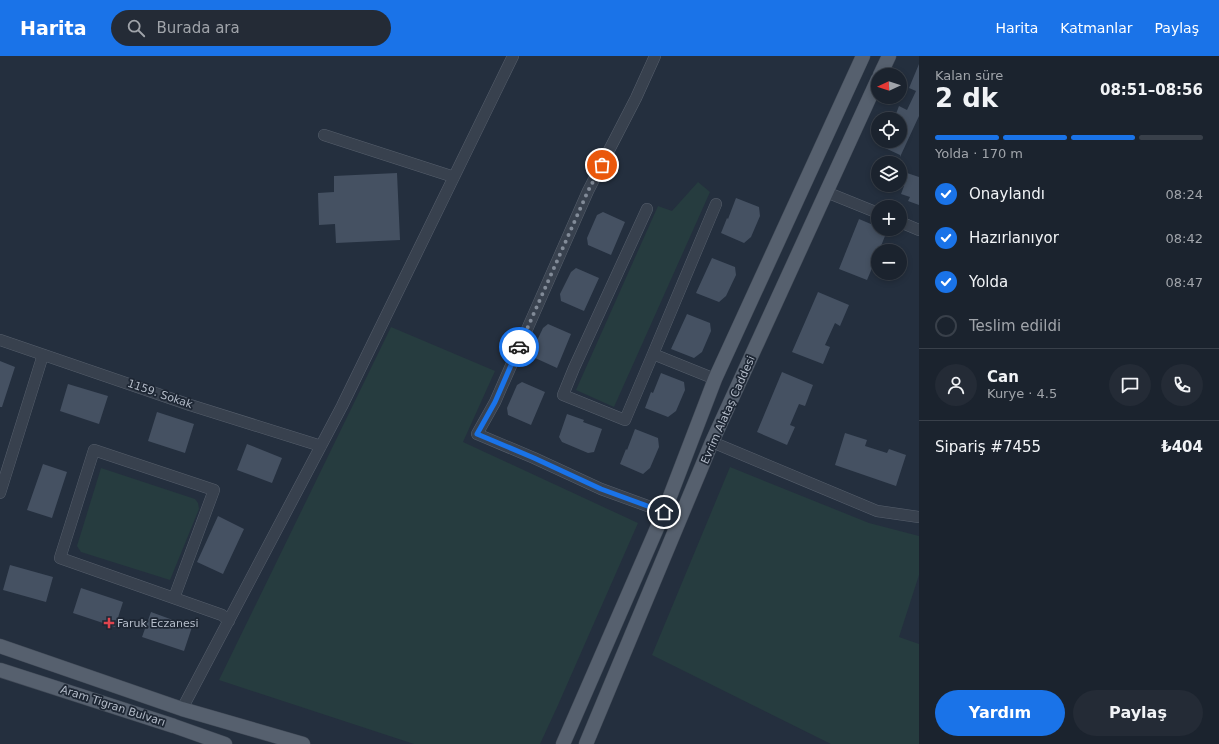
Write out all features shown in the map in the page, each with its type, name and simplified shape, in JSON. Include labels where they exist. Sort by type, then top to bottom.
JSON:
[{"type":"main road","points":[[564,744],[664,512],[715,379],[863,56]]},
{"type":"main road","points":[[883,68],[889,56]]},
{"type":"main road","name":"Evrim Alataş Caddesi","points":[[586,744],[712,442],[871,94]]},
{"type":"main road","points":[[0,646],[182,708],[303,744]]},
{"type":"main road","name":"Aram Tigran Bulvarı","points":[[0,670],[207,741],[225,744]]},
{"type":"street","points":[[182,708],[342,406],[513,56]]},
{"type":"street","points":[[655,56],[636,98],[588,191],[495,402],[477,434],[601,489],[664,512]]},
{"type":"street","points":[[324,135],[454,177]]},
{"type":"street","points":[[826,192],[871,210]]},
{"type":"street","points":[[647,209],[563,395],[625,420],[716,204]]},
{"type":"street","points":[[907,225],[919,230]]},
{"type":"street","name":"1159. Sokak","points":[[0,340],[190,405],[321,446]]},
{"type":"street","points":[[653,354],[715,379]]},
{"type":"street","points":[[0,493],[43,355]]},
{"type":"street","points":[[712,442],[877,511],[919,517]]},
{"type":"street","points":[[174,598],[214,490],[94,450],[60,558],[222,615],[229,621]]},
{"type":"green space","points":[[698,182],[710,192],[614,407],[576,390],[658,206],[672,211]]},
{"type":"green space","points":[[391,327],[495,371],[463,442],[638,523],[540,744],[414,744],[219,680]]},
{"type":"green space","points":[[730,467],[869,523],[919,536],[919,575],[899,637],[919,644],[919,744],[831,744],[652,655]]},
{"type":"green space","points":[[101,468],[195,499],[198,503],[199,509],[170,580],[81,552],[77,546]]},
{"type":"building","points":[[919,64],[919,116],[907,142],[907,112],[897,112],[899,106],[907,110],[916,91],[909,88]]},
{"type":"building","points":[[885,148],[904,148],[900,155]]},
{"type":"building","points":[[397,173],[400,240],[336,243],[335,224],[319,225],[318,193],[334,192],[334,176]]},
{"type":"building","points":[[907,173],[919,177],[919,205],[908,201],[910,197],[901,194],[902,192],[907,192]]},
{"type":"building","points":[[736,198],[759,207],[760,216],[751,237],[744,243],[721,233]]},
{"type":"building","points":[[603,212],[625,222],[611,255],[588,245],[587,238],[597,215]]},
{"type":"building","points":[[859,219],[871,224],[871,236],[885,236],[882,244],[871,244],[871,271],[867,280],[839,269]]},
{"type":"building","points":[[712,258],[735,267],[736,275],[726,296],[719,302],[696,293]]},
{"type":"building","points":[[576,268],[599,278],[584,311],[561,301],[560,294],[571,272]]},
{"type":"building","points":[[818,292],[849,305],[840,326],[835,323],[825,345],[830,347],[823,364],[792,352]]},
{"type":"building","points":[[687,314],[710,323],[711,331],[702,352],[694,358],[671,349]]},
{"type":"building","points":[[548,324],[571,334],[557,368],[533,357],[532,351],[543,328]]},
{"type":"building","points":[[0,361],[15,367],[2,407],[0,407]]},
{"type":"building","points":[[782,372],[813,385],[805,406],[799,404],[790,425],[795,427],[787,445],[757,432]]},
{"type":"building","points":[[661,373],[684,382],[685,390],[676,411],[668,417],[645,408]]},
{"type":"building","points":[[522,382],[545,392],[531,425],[508,415],[507,408],[517,385]]},
{"type":"building","points":[[68,384],[108,396],[99,424],[60,411]]},
{"type":"building","points":[[157,412],[194,424],[185,453],[148,441]]},
{"type":"building","points":[[567,414],[602,429],[594,452],[588,453],[562,442],[559,437]]},
{"type":"building","points":[[635,429],[658,438],[659,447],[650,468],[643,474],[620,464]]},
{"type":"building","points":[[845,433],[867,440],[865,446],[887,453],[889,449],[906,455],[896,486],[835,465]]},
{"type":"building","points":[[247,444],[282,458],[272,483],[237,470]]},
{"type":"building","points":[[43,464],[67,472],[52,518],[27,510]]},
{"type":"building","points":[[218,516],[244,529],[223,574],[197,562]]},
{"type":"building","points":[[10,565],[53,577],[46,602],[3,590]]},
{"type":"building","points":[[81,588],[123,602],[115,627],[73,613]]},
{"type":"building","points":[[151,612],[192,627],[184,651],[142,637]]},
{"type":"way so far","points":[[519,347],[588,191],[602,165]]},
{"type":"place","name":"Faruk Eczanesi","points":[[109,623]]},
{"type":"route","points":[[519,347],[495,402],[477,434],[601,489],[664,512]]}]
